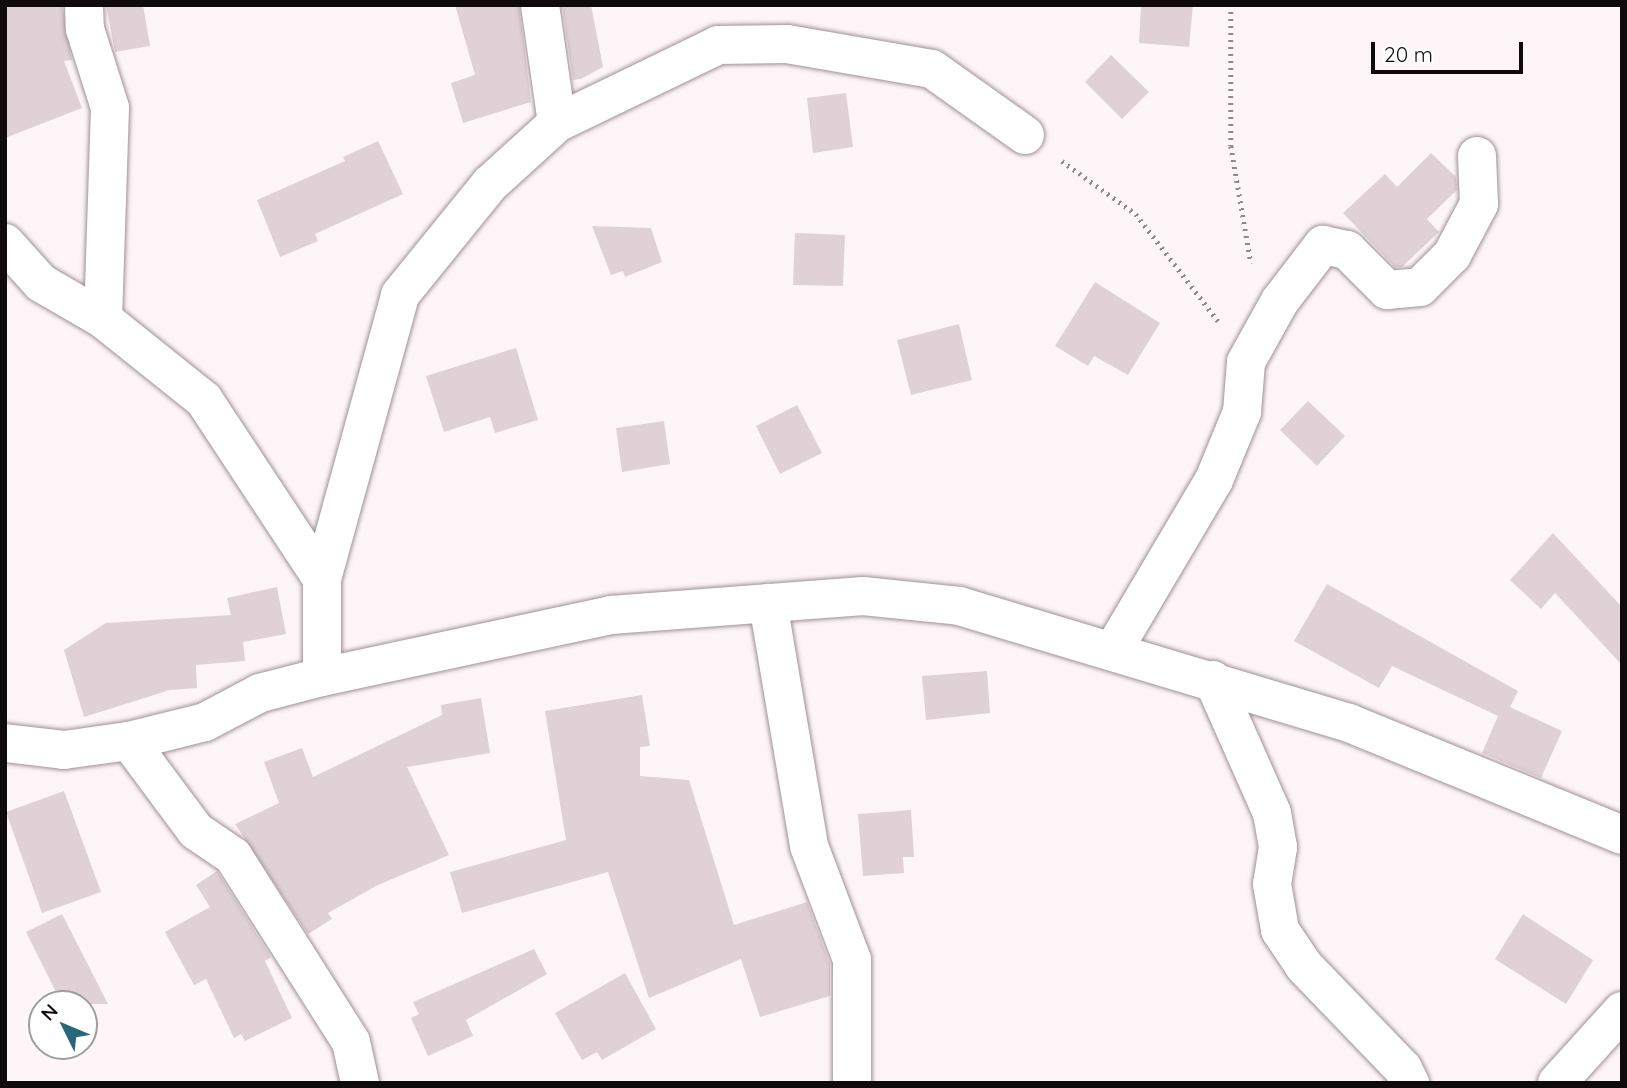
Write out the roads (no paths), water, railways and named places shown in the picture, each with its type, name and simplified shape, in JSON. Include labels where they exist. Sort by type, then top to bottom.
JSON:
[{"type":"street","points":[[84,5],[85,29],[110,108],[103,319]]},
{"type":"street","points":[[540,5],[556,123]]},
{"type":"street","points":[[323,677],[322,579],[400,295],[489,184],[556,123],[718,45],[787,44],[932,69],[1025,135]]},
{"type":"street","points":[[1114,649],[1214,480],[1242,412],[1246,362],[1280,301],[1323,245],[1347,250],[1387,290],[1420,287],[1452,256],[1479,204],[1477,156]]},
{"type":"street","points":[[5,243],[40,283],[103,319],[204,400],[322,579]]},
{"type":"street","points":[[5,743],[64,750],[130,741],[205,722],[260,693],[611,615],[863,596],[959,606],[1213,680],[1349,723],[1622,835]]},
{"type":"street","points":[[768,603],[809,846],[852,960],[852,1083]]},
{"type":"street","points":[[1213,680],[1272,813],[1278,847],[1272,884],[1280,930],[1304,966],[1403,1069],[1410,1083]]},
{"type":"street","points":[[130,741],[196,831],[233,856],[351,1042],[360,1083]]},
{"type":"street","points":[[1558,1083],[1622,1012]]}]
